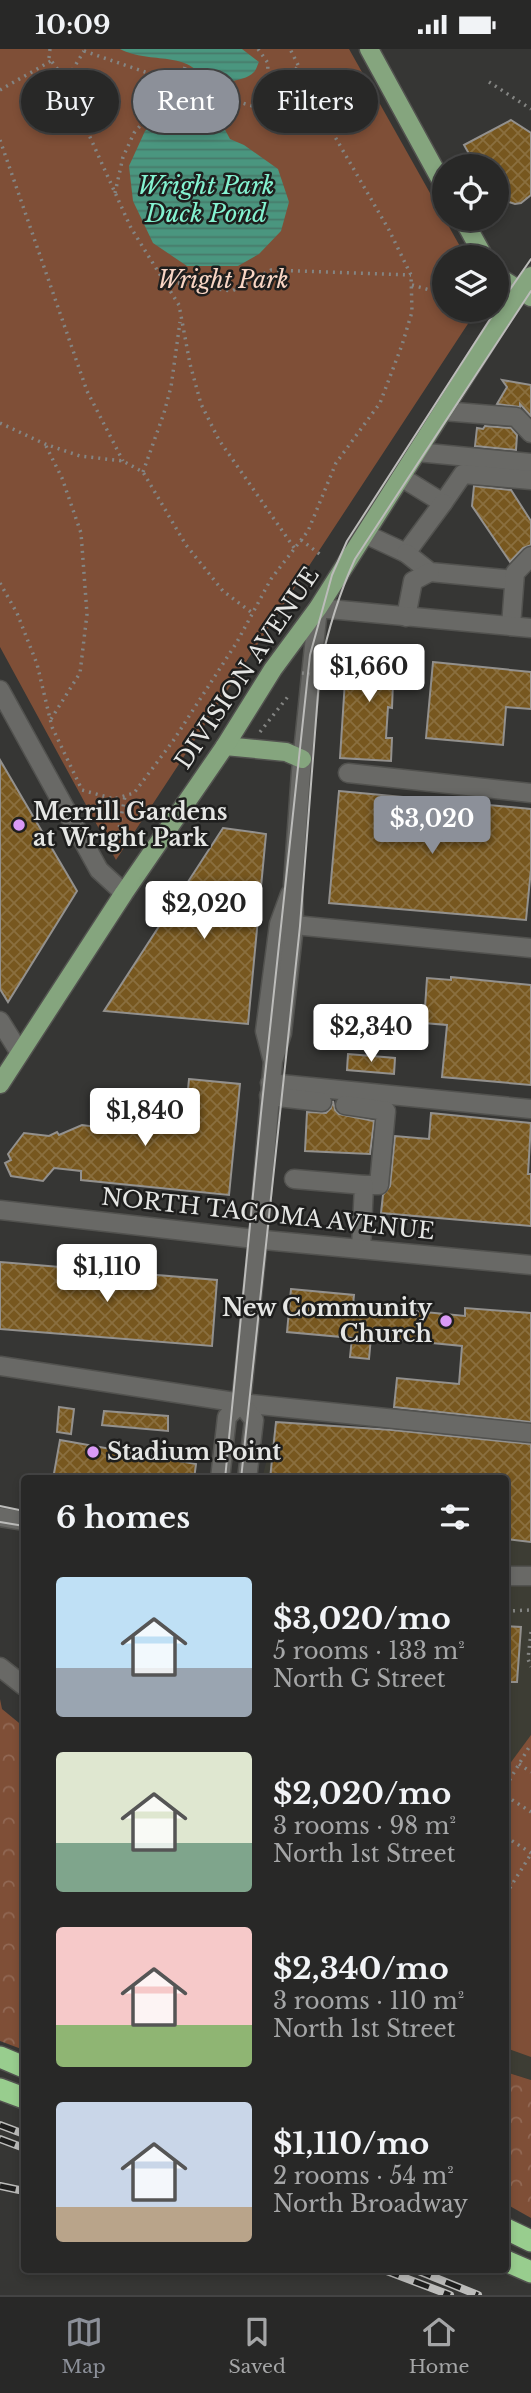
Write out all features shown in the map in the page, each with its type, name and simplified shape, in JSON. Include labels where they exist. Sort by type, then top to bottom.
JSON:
[{"type":"highway","points":[[0,2057],[21,2066]]},
{"type":"highway","points":[[0,2088],[21,2097]]},
{"type":"highway","points":[[509,2230],[531,2241]]},
{"type":"highway","points":[[509,2262],[531,2273]]},
{"type":"main road","points":[[369,49],[432,164]]},
{"type":"main road","points":[[509,281],[528,288]]},
{"type":"main road","name":"DIVISION AVENUE","points":[[0,1084],[225,746],[273,669],[318,608],[503,316],[528,288]]},
{"type":"main road","points":[[225,746],[286,752],[302,759]]},
{"type":"street","points":[[443,411],[516,417],[531,433]]},
{"type":"street","points":[[417,452],[531,464]]},
{"type":"street","points":[[406,553],[463,474],[531,464]]},
{"type":"street","points":[[401,477],[443,503]]},
{"type":"street","points":[[365,534],[406,553],[430,572],[514,580]]},
{"type":"street","points":[[511,626],[515,573],[531,556]]},
{"type":"street","points":[[406,617],[413,582],[430,572]]},
{"type":"street","points":[[220,1475],[227,1417],[241,1403],[258,1239],[272,1061],[282,1033],[294,925],[293,884],[302,759],[304,676],[318,608],[531,628]]},
{"type":"street","points":[[0,690],[99,870],[124,894]]},
{"type":"street","points":[[348,773],[531,793]]},
{"type":"street","points":[[272,1061],[265,1031],[279,924],[293,884]]},
{"type":"street","points":[[294,925],[531,948]]},
{"type":"street","points":[[0,1020],[19,1053]]},
{"type":"street","points":[[270,1090],[323,1102]]},
{"type":"street","points":[[270,1090],[531,1109]]},
{"type":"street","points":[[294,1179],[379,1185],[386,1111],[345,1105]]},
{"type":"street","points":[[361,1249],[364,1185]]},
{"type":"street","name":"NORTH TACOMA AVENUE","points":[[0,1210],[258,1239],[531,1265]]},
{"type":"street","points":[[0,1366],[241,1403],[531,1433]]},
{"type":"street","points":[[241,1403],[254,1420],[247,1475]]},
{"type":"street","points":[[0,1517],[21,1520]]},
{"type":"street","points":[[509,1576],[531,1576]]},
{"type":"street","points":[[0,1667],[21,1684]]},
{"type":"path","points":[[50,49],[49,58],[57,70]]},
{"type":"path","points":[[258,49],[268,63],[268,70]]},
{"type":"path","points":[[290,49],[301,70]]},
{"type":"path","points":[[72,70],[85,50],[141,70]]},
{"type":"path","points":[[0,90],[51,61]]},
{"type":"path","points":[[295,70],[298,64]]},
{"type":"path","points":[[489,82],[531,109]]},
{"type":"path","points":[[88,133],[131,228],[179,305],[201,404],[219,440],[295,549]]},
{"type":"path","points":[[115,193],[123,157],[134,133]]},
{"type":"path","points":[[0,583],[17,613],[37,664],[51,719],[82,790],[114,799],[134,793],[173,741],[237,642],[271,579],[308,530],[336,463],[380,403],[412,312],[411,275],[389,230],[333,133]]},
{"type":"path","points":[[0,140],[87,391],[123,461]]},
{"type":"path","points":[[164,281],[232,291],[271,270],[411,275]]},
{"type":"path","points":[[412,285],[432,291]]},
{"type":"path","points":[[143,472],[171,387],[181,316]]},
{"type":"path","points":[[2,422],[45,444],[80,456],[123,461],[143,472],[186,545],[223,591],[251,612]]},
{"type":"path","points":[[45,444],[62,478],[81,533],[87,614],[80,673],[51,719]]},
{"type":"path","points":[[301,540],[321,555]]},
{"type":"path","points":[[259,733],[293,691]]},
{"type":"path","points":[[118,834],[125,796]]},
{"type":"path","points":[[509,1611],[531,1610]]},
{"type":"path","points":[[531,1632],[528,1659],[531,1667]]},
{"type":"path","points":[[509,1781],[531,1744]]},
{"type":"path","points":[[519,1764],[531,1772]]},
{"type":"path","points":[[509,1798],[531,1812]]},
{"type":"path","points":[[509,1839],[531,1854],[509,1888]]},
{"type":"shaded area","points":[[276,1422],[531,1443],[531,2080],[509,2073],[509,1475],[263,1475]]},
{"type":"green space","name":"Wright Park","points":[[0,49],[349,49],[361,70],[253,70],[253,133],[378,133],[378,101],[432,197],[432,231],[451,231],[459,245],[432,245],[432,322],[469,322],[116,860],[0,647]]},
{"type":"green space","points":[[0,1699],[2,1709],[21,1725],[21,2049],[0,2041]]},
{"type":"green space","points":[[531,1735],[531,2057],[509,2049],[509,1765]]},
{"type":"green space","points":[[509,2073],[531,2080],[531,2218],[509,2206]]},
{"type":"water","name":"Wright Park Duck Pond","points":[[120,49],[242,49],[259,62],[253,72],[239,80],[239,70],[196,70],[169,59],[132,54]]},
{"type":"water","name":"Wright Park Duck Pond","points":[[144,133],[227,133],[230,139],[244,145],[278,169],[289,202],[281,231],[259,254],[238,266],[187,266],[153,243],[133,201],[129,166]]},
{"type":"building","points":[[511,120],[531,133],[531,195],[521,203],[509,202],[509,154],[469,154],[464,145]]},
{"type":"building","points":[[502,380],[531,385],[531,416],[520,404],[520,407],[497,404],[507,387]]},
{"type":"building","points":[[485,426],[511,428],[517,435],[516,450],[475,446],[477,428],[483,429]]},
{"type":"building","points":[[474,486],[511,490],[531,521],[531,545],[523,548],[510,562],[472,506]]},
{"type":"building","points":[[347,650],[404,654],[401,683],[393,682],[392,708],[388,707],[386,738],[392,738],[391,761],[340,758]]},
{"type":"building","points":[[433,662],[531,672],[531,709],[506,707],[503,745],[426,738]]},
{"type":"building","name":"Merrill Gardens at Wright Park","points":[[0,760],[77,891],[8,1002],[0,989]]},
{"type":"building","points":[[339,791],[531,809],[531,869],[526,920],[329,903]]},
{"type":"building","points":[[223,828],[266,834],[248,1024],[104,1011]]},
{"type":"building","points":[[451,977],[531,985],[531,1085],[442,1077],[447,1025],[424,1023],[427,978],[451,980]]},
{"type":"building","points":[[348,1054],[395,1058],[394,1074],[347,1070]]},
{"type":"building","points":[[189,1079],[240,1084],[229,1195],[81,1180],[81,1171],[54,1168],[43,1181],[11,1176],[5,1163],[11,1160],[8,1154],[24,1133],[49,1136],[57,1132],[59,1135],[82,1125],[149,1134],[150,1129],[184,1132]]},
{"type":"building","points":[[333,1101],[339,1114],[374,1121],[370,1154],[305,1151],[307,1112],[326,1113]]},
{"type":"building","points":[[431,1113],[531,1123],[528,1174],[531,1174],[531,1226],[381,1213],[383,1195],[390,1186],[395,1136],[429,1139]]},
{"type":"building","points":[[0,1262],[217,1280],[212,1346],[0,1329]]},
{"type":"building","points":[[291,1289],[354,1295],[353,1305],[465,1316],[465,1308],[531,1313],[531,1422],[394,1407],[397,1378],[459,1384],[462,1346],[371,1337],[369,1359],[350,1357],[352,1338],[287,1332]]},
{"type":"building","points":[[59,1407],[74,1409],[71,1434],[57,1432]]},
{"type":"building","points":[[104,1411],[168,1416],[168,1431],[102,1425]]},
{"type":"building","points":[[276,1422],[531,1444],[531,1542],[509,1539],[509,1475],[270,1475]]},
{"type":"building","name":"Stadium Point","points":[[60,1440],[196,1464],[195,1475],[54,1475]]},
{"type":"building","points":[[509,1626],[521,1627],[517,1682],[509,1682]]},
{"type":"tram line","points":[[509,291],[531,259]]},
{"type":"tram line","points":[[241,1475],[300,926],[323,654],[339,599],[355,559],[531,291]]},
{"type":"tram line","points":[[225,1475],[310,655],[332,575],[347,541],[488,322]]},
{"type":"tram line","points":[[0,1506],[21,1510]]},
{"type":"tram line","points":[[0,1522],[21,1526]]},
{"type":"railway","points":[[0,2125],[21,2133]]},
{"type":"railway","points":[[0,2139],[21,2147]]},
{"type":"railway","points":[[0,2186],[21,2190]]},
{"type":"railway","points":[[392,2273],[450,2295]]},
{"type":"railway","points":[[423,2273],[478,2295]]},
{"type":"place","name":"Merrill Gardens at Wright Park","points":[[19,825]]},
{"type":"place","name":"New Community Church","points":[[446,1321]]},
{"type":"place","name":"Stadium Point","points":[[93,1452]]}]
